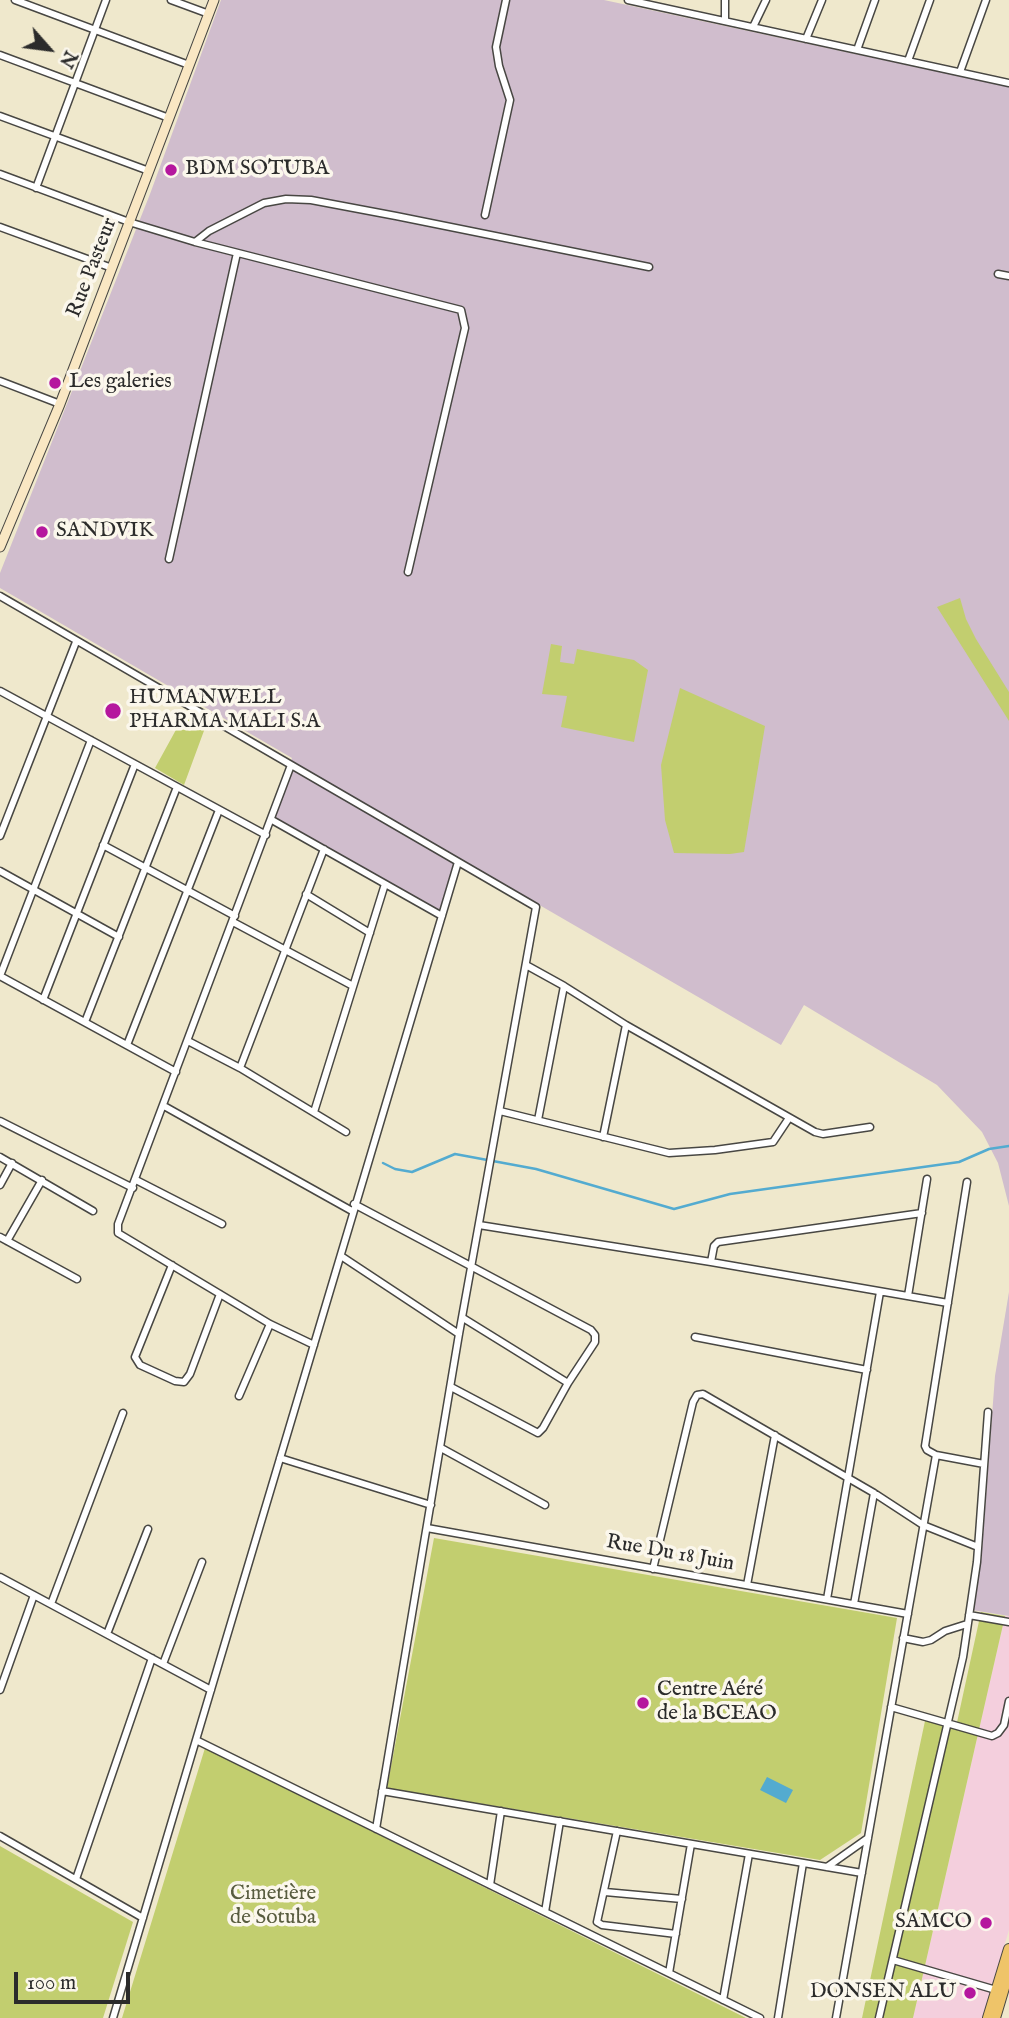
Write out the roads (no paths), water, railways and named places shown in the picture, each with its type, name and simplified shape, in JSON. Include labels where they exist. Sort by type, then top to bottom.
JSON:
[{"type":"main road","name":"Rue Pasteur","points":[[0,547],[60,404],[214,0]]},
{"type":"main road","points":[[995,2018],[1009,1949]]},
{"type":"main road","points":[[988,2018],[1004,1983]]},
{"type":"street","points":[[15,0],[189,65]]},
{"type":"street","points":[[36,188],[106,0]]},
{"type":"street","points":[[171,0],[209,14]]},
{"type":"street","points":[[485,215],[510,100],[496,47],[506,0]]},
{"type":"street","points":[[628,0],[664,4],[725,21],[1009,83]]},
{"type":"street","points":[[725,0],[725,21]]},
{"type":"street","points":[[753,27],[766,0]]},
{"type":"street","points":[[806,39],[821,0]]},
{"type":"street","points":[[856,50],[875,0]]},
{"type":"street","points":[[908,61],[930,0]]},
{"type":"street","points":[[960,72],[986,0]]},
{"type":"street","points":[[0,55],[169,118]]},
{"type":"street","points":[[0,116],[149,171]]},
{"type":"street","points":[[0,174],[129,222],[195,242],[461,310],[465,328],[408,572]]},
{"type":"street","points":[[195,242],[209,231],[264,203],[286,199],[311,200],[649,267]]},
{"type":"street","points":[[0,227],[112,268]]},
{"type":"street","points":[[169,559],[237,253]]},
{"type":"street","points":[[998,274],[1009,276]]},
{"type":"street","points":[[0,382],[60,404]]},
{"type":"street","points":[[0,596],[536,907],[459,1334],[376,1829]]},
{"type":"street","points":[[0,836],[76,642]]},
{"type":"street","points":[[0,691],[266,835]]},
{"type":"street","points":[[91,740],[0,976],[176,1073]]},
{"type":"street","points":[[43,1000],[135,764]]},
{"type":"street","points":[[291,765],[118,1224],[118,1233],[270,1324],[314,1345]]},
{"type":"street","points":[[85,1022],[177,787]]},
{"type":"street","points":[[127,1045],[219,810]]},
{"type":"street","points":[[272,820],[442,916]]},
{"type":"street","points":[[103,845],[353,986]]},
{"type":"street","points":[[240,1068],[324,849]]},
{"type":"street","points":[[113,2018],[458,862]]},
{"type":"street","points":[[0,871],[119,937]]},
{"type":"street","points":[[314,1112],[385,884]]},
{"type":"street","points":[[306,894],[370,933]]},
{"type":"street","points":[[526,965],[789,1118],[823,1134],[870,1127]]},
{"type":"street","points":[[538,1120],[564,986]]},
{"type":"street","points":[[603,1137],[626,1025]]},
{"type":"street","points":[[188,1041],[240,1068],[346,1132]]},
{"type":"street","points":[[164,1106],[353,1207],[472,1265],[591,1330],[594,1335],[595,1342],[538,1433],[451,1387]]},
{"type":"street","points":[[500,1111],[669,1153],[773,1142],[789,1118]]},
{"type":"street","points":[[0,1121],[133,1188]]},
{"type":"street","points":[[0,1157],[93,1211]]},
{"type":"street","points":[[0,1185],[12,1163]]},
{"type":"street","points":[[908,1296],[927,1179]]},
{"type":"street","points":[[7,1241],[43,1180]]},
{"type":"street","points":[[136,1180],[222,1224]]},
{"type":"street","points":[[967,1182],[925,1446],[926,1450],[936,1455],[984,1464]]},
{"type":"street","points":[[712,1262],[714,1246],[718,1242],[922,1213]]},
{"type":"street","points":[[479,1225],[948,1303]]},
{"type":"street","points":[[0,1237],[77,1279]]},
{"type":"street","points":[[341,1256],[459,1334]]},
{"type":"street","points":[[172,1265],[135,1357],[140,1364],[174,1381],[184,1382],[190,1374],[220,1294]]},
{"type":"street","points":[[827,1600],[880,1292]]},
{"type":"street","points":[[463,1318],[568,1383]]},
{"type":"street","points":[[239,1396],[270,1324]]},
{"type":"street","points":[[695,1337],[867,1370]]},
{"type":"street","points":[[653,1569],[693,1402],[697,1395],[703,1394],[874,1493],[923,1525],[978,1547]]},
{"type":"street","points":[[879,2018],[963,1657],[978,1547],[988,1412]]},
{"type":"street","points":[[51,1604],[122,1413]]},
{"type":"street","points":[[747,1585],[775,1435]]},
{"type":"street","points":[[441,1448],[545,1505]]},
{"type":"street","points":[[836,2018],[936,1455]]},
{"type":"street","points":[[280,1458],[431,1505]]},
{"type":"street","points":[[854,1604],[874,1493]]},
{"type":"street","name":"Rue Du 18 Juin","points":[[427,1528],[908,1614]]},
{"type":"street","points":[[107,1634],[148,1529]]},
{"type":"street","points":[[163,1664],[202,1562]]},
{"type":"street","points":[[0,1577],[211,1690]]},
{"type":"street","points":[[0,1690],[34,1595]]},
{"type":"street","points":[[969,1615],[1009,1622]]},
{"type":"street","points":[[903,1638],[923,1642],[967,1624]]},
{"type":"street","points":[[76,1880],[152,1658]]},
{"type":"street","points":[[891,1707],[992,1736],[1004,1725],[1009,1701]]},
{"type":"street","points":[[196,1740],[760,2018]]},
{"type":"street","points":[[382,1791],[862,1873]]},
{"type":"street","points":[[490,1885],[501,1811]]},
{"type":"street","points":[[545,1912],[560,1821]]},
{"type":"street","points":[[617,1831],[597,1922],[602,1925],[676,1934]]},
{"type":"street","points":[[0,1836],[143,1918]]},
{"type":"street","points":[[827,1867],[868,1838]]},
{"type":"street","points":[[669,1973],[691,1844]]},
{"type":"street","points":[[723,2000],[749,1854]]},
{"type":"street","points":[[778,2018],[803,1863]]},
{"type":"street","points":[[605,1892],[682,1899]]},
{"type":"street","points":[[893,1960],[1004,1983]]},
{"type":"water","points":[[767,1777],[793,1790],[786,1803],[760,1790]]},
{"type":"waterway","points":[[383,1163],[395,1169],[412,1172],[455,1154],[536,1169],[674,1209],[730,1194],[959,1162],[989,1149],[1009,1146]]},
{"type":"place","name":"BDM SOTUBA","points":[[171,170]]},
{"type":"place","name":"Les galeries","points":[[55,383]]},
{"type":"place","name":"SANDVIK","points":[[42,532]]},
{"type":"place","name":"HUMANWELL PHARMA MALI S.A","points":[[113,711]]},
{"type":"place","name":"Centre Aéré de la BCEAO","points":[[643,1703]]},
{"type":"place","name":"SAMCO","points":[[986,1923]]},
{"type":"place","name":"DONSEN ALU","points":[[970,1993]]},
{"type":"park label","name":"Cimetière de Sotuba","points":[[273,1907]]}]
